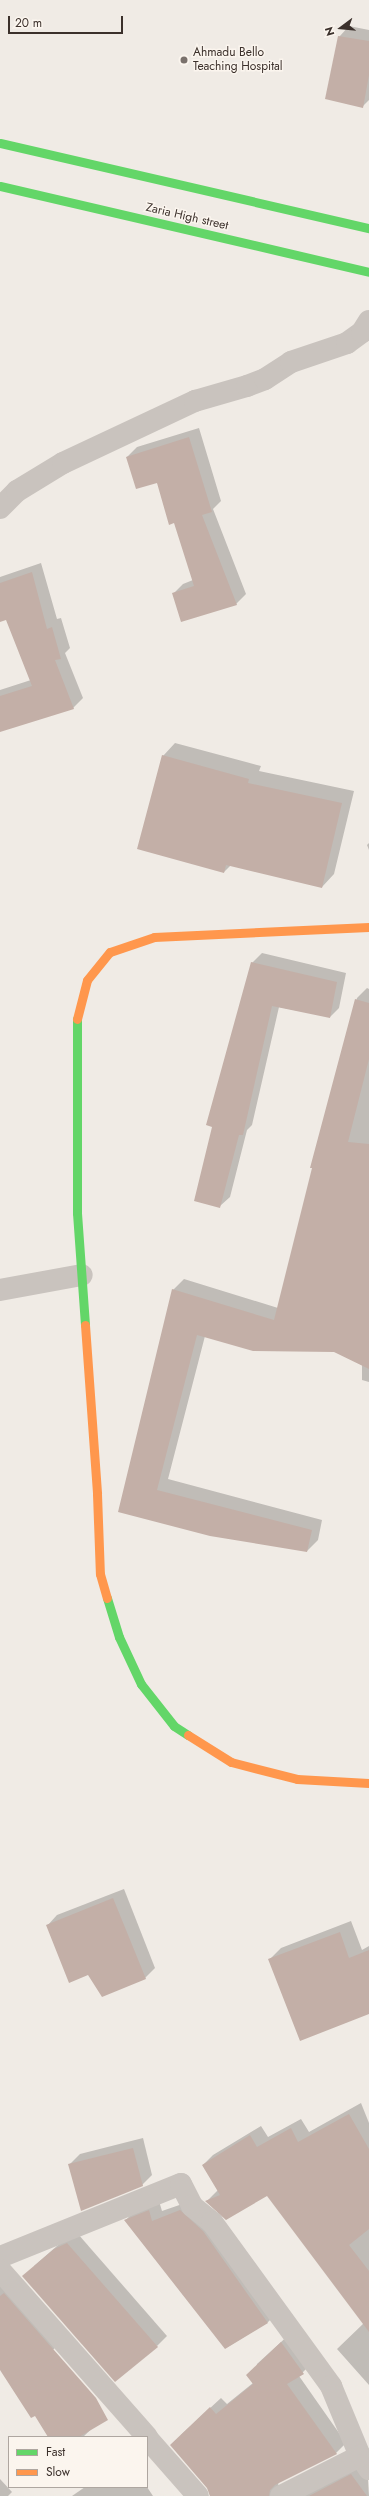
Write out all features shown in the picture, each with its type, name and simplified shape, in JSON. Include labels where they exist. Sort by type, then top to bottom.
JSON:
[{"type":"street","points":[[0,143],[369,228]]},
{"type":"street","name":"Zaria High street","points":[[0,186],[369,272]]},
{"type":"street","points":[[0,508],[17,491],[63,463],[195,401],[247,386],[265,379],[291,362],[347,343],[362,332],[369,321]]},
{"type":"street","points":[[369,927],[154,937],[110,952],[87,980],[77,1012],[77,1213],[97,1494],[100,1574],[119,1637],[141,1684],[174,1726],[230,1762],[297,1779],[369,1783]]},
{"type":"street","points":[[0,1290],[82,1275]]},
{"type":"street","points":[[0,2257],[181,2184],[192,2206],[212,2222],[331,2386],[365,2462],[281,2496]]},
{"type":"street","points":[[0,2270],[146,2436]]},
{"type":"street","points":[[148,2438],[198,2496]]},
{"type":"building","points":[[338,36],[369,41],[369,75],[363,108],[325,99]]},
{"type":"building","points":[[189,437],[212,512],[202,515],[237,605],[181,622],[172,593],[194,586],[174,523],[169,525],[157,483],[136,489],[126,457]]},
{"type":"building","points":[[32,572],[47,629],[52,627],[61,659],[55,660],[74,709],[0,732],[0,696],[32,686],[6,620],[0,622],[0,583]]},
{"type":"building","points":[[162,755],[249,779],[248,783],[342,803],[322,888],[226,865],[224,873],[137,849]]},
{"type":"building","points":[[251,962],[337,982],[330,1018],[272,1006],[243,1135],[239,1135],[220,1208],[194,1201],[212,1127],[206,1125]]},
{"type":"building","points":[[355,999],[369,1003],[369,1059],[348,1142],[369,1144],[369,1369],[334,1352],[253,1351],[197,1335],[157,1490],[312,1530],[307,1552],[210,1536],[118,1512],[172,1289],[274,1320],[312,1168],[310,1168]]},
{"type":"building","points":[[113,1898],[146,1979],[102,1997],[88,1975],[69,1983],[46,1925]]},
{"type":"building","points":[[340,1932],[349,1958],[369,1950],[369,2014],[300,2041],[268,1959]]},
{"type":"building","points":[[349,2114],[369,2149],[369,2229],[349,2245],[369,2271],[369,2332],[267,2196],[226,2220],[205,2201],[220,2195],[202,2165],[250,2135],[257,2147],[291,2128],[298,2142]]},
{"type":"building","points":[[133,2148],[143,2186],[81,2211],[68,2164]]},
{"type":"building","points":[[149,2210],[152,2221],[180,2210],[203,2231],[268,2323],[225,2349],[124,2220]]},
{"type":"building","points":[[67,2243],[158,2347],[115,2382],[22,2276],[54,2249]]},
{"type":"building","points":[[4,2293],[96,2398],[108,2420],[81,2436],[47,2436],[35,2416],[31,2418],[0,2370],[0,2296]]},
{"type":"building","points":[[281,2342],[304,2374],[287,2384],[337,2454],[275,2485],[270,2490],[269,2496],[210,2496],[207,2488],[170,2445],[210,2407],[216,2414],[253,2384],[246,2375]]},
{"type":"building","points":[[351,2474],[367,2496],[309,2496]]},
{"type":"traffic: fast","points":[[0,143],[369,228]]},
{"type":"traffic: fast","points":[[0,186],[369,272]]},
{"type":"traffic: fast","points":[[77,1019],[77,1213],[85,1325]]},
{"type":"traffic: fast","points":[[107,1598],[119,1637],[141,1684],[174,1726],[188,1735]]},
{"type":"traffic: slow","points":[[77,1019],[87,980],[110,952],[154,937],[369,927]]},
{"type":"traffic: slow","points":[[85,1325],[97,1494],[100,1574],[107,1598]]},
{"type":"traffic: slow","points":[[188,1735],[231,1762],[297,1779],[369,1783]]},
{"type":"place","name":"Ahmadu Bello Teaching Hospital","points":[[184,60]]}]
